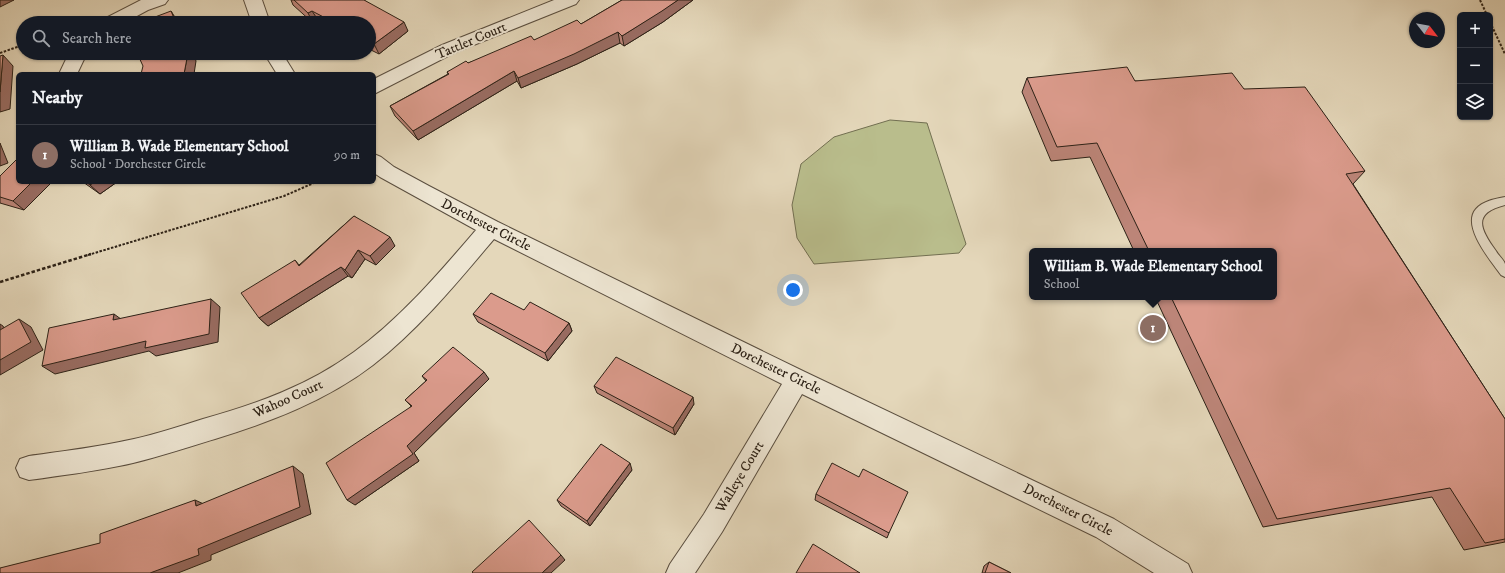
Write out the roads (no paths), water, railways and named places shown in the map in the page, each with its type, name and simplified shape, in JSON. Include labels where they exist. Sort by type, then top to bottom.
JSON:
[{"type":"street","points":[[123,16],[142,6],[159,0]]},
{"type":"street","points":[[253,0],[259,16]]},
{"type":"street","name":"Tattler Court","points":[[376,86],[448,49],[570,0]]},
{"type":"street","points":[[69,72],[75,60]]},
{"type":"street","points":[[277,60],[285,72]]},
{"type":"street","name":"Dorchester Circle","points":[[376,164],[387,172],[422,192],[491,228],[797,380],[1105,528],[1149,553],[1179,573]]},
{"type":"street","name":"Wahoo Court","points":[[29,468],[133,451],[238,420],[280,406],[306,394],[342,374],[363,359],[391,335],[428,299],[491,228]]},
{"type":"street","name":"Walleye Court","points":[[679,573],[713,523],[797,380]]},
{"type":"lane","points":[[1505,201],[1485,206],[1479,212],[1477,223],[1478,234],[1505,272]]},
{"type":"place","name":"William B. Wade Elementary School","points":[[1153,328]]}]
